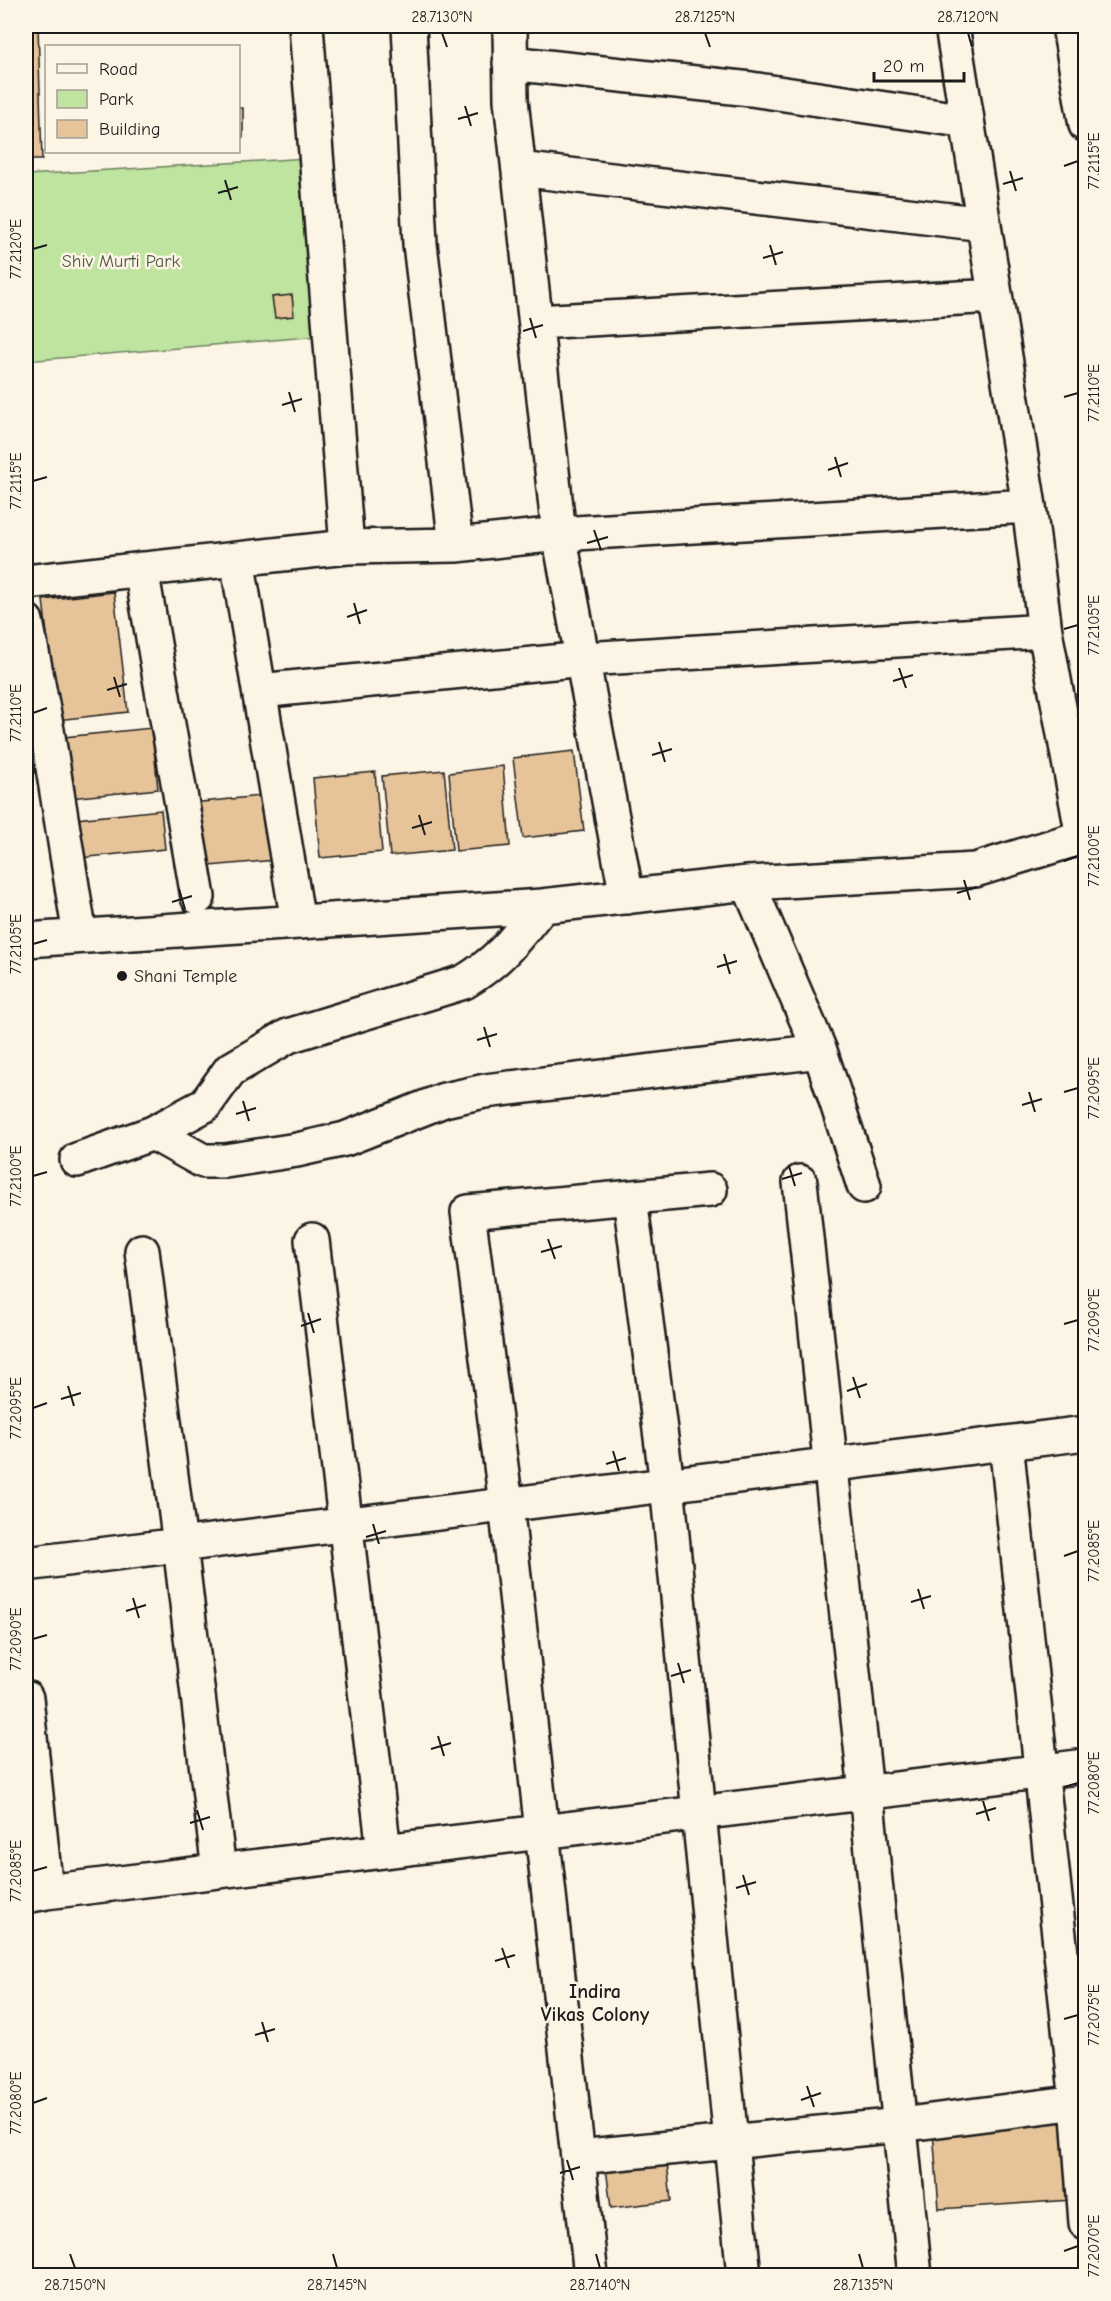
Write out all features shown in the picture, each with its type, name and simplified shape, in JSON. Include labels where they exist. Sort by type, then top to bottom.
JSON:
[{"type":"street","points":[[306,26],[347,547]]},
{"type":"street","points":[[409,26],[420,244],[456,545]]},
{"type":"street","points":[[510,26],[511,100],[559,534],[627,897]]},
{"type":"street","points":[[26,940],[542,906],[748,883],[975,870],[1084,837],[1045,631],[1029,506],[952,26]]},
{"type":"street","points":[[1069,26],[1086,125]]},
{"type":"street","points":[[510,63],[751,89],[967,121]]},
{"type":"street","points":[[519,169],[984,224]]},
{"type":"street","points":[[536,322],[996,296]]},
{"type":"street","points":[[26,582],[347,547],[456,545],[559,534],[1029,506]]},
{"type":"street","points":[[237,559],[298,922]]},
{"type":"street","points":[[141,569],[198,897]]},
{"type":"street","points":[[26,621],[47,730],[80,936]]},
{"type":"street","points":[[259,691],[584,659],[1045,631]]},
{"type":"street","points":[[748,883],[820,1051],[864,1186]]},
{"type":"street","points":[[77,1160],[153,1133],[205,1105],[230,1070],[288,1036],[464,982],[502,956],[542,906]]},
{"type":"street","points":[[153,1133],[203,1161],[225,1161],[297,1150],[345,1138],[444,1100],[485,1091],[820,1051]]},
{"type":"street","points":[[800,1182],[866,1792],[915,2276]]},
{"type":"street","points":[[591,2276],[507,1504],[468,1212],[710,1190]]},
{"type":"street","points":[[630,1198],[667,1484],[744,2276]]},
{"type":"street","points":[[312,1240],[384,1851]]},
{"type":"street","points":[[142,1251],[219,1871]]},
{"type":"street","points":[[26,1564],[1086,1433]]},
{"type":"street","points":[[1006,1443],[1081,2102],[1086,2223]]},
{"type":"street","points":[[26,1698],[36,1894],[1086,1766]]},
{"type":"street","points":[[578,2157],[900,2125],[1081,2102]]},
{"type":"green space","name":"Shiv Murti Park","points":[[308,158],[320,336],[26,361],[26,175]]},
{"type":"building","points":[[26,26],[38,26],[42,160],[26,160]]},
{"type":"building","points":[[240,108],[243,108],[243,137],[240,137]]},
{"type":"building","points":[[292,295],[294,316],[275,318],[272,297]]},
{"type":"building","points":[[114,592],[128,712],[57,720],[43,600]]},
{"type":"building","points":[[152,728],[158,789],[70,798],[64,737]]},
{"type":"building","points":[[574,751],[584,831],[523,838],[513,758]]},
{"type":"building","points":[[503,766],[510,846],[456,851],[449,773]]},
{"type":"building","points":[[444,770],[452,850],[390,856],[382,776]]},
{"type":"building","points":[[375,772],[382,852],[320,858],[313,778]]},
{"type":"building","points":[[270,795],[276,860],[198,867],[192,803]]},
{"type":"building","points":[[161,810],[165,849],[80,858],[76,819]]},
{"type":"building","points":[[1066,2122],[1072,2200],[939,2209],[933,2131]]},
{"type":"building","points":[[667,2161],[671,2201],[611,2208],[606,2168]]},
{"type":"place","name":"Shani Temple","points":[[122,976]]},
{"type":"district","name":"Indira Vikas Colony","points":[[595,2002]]}]
